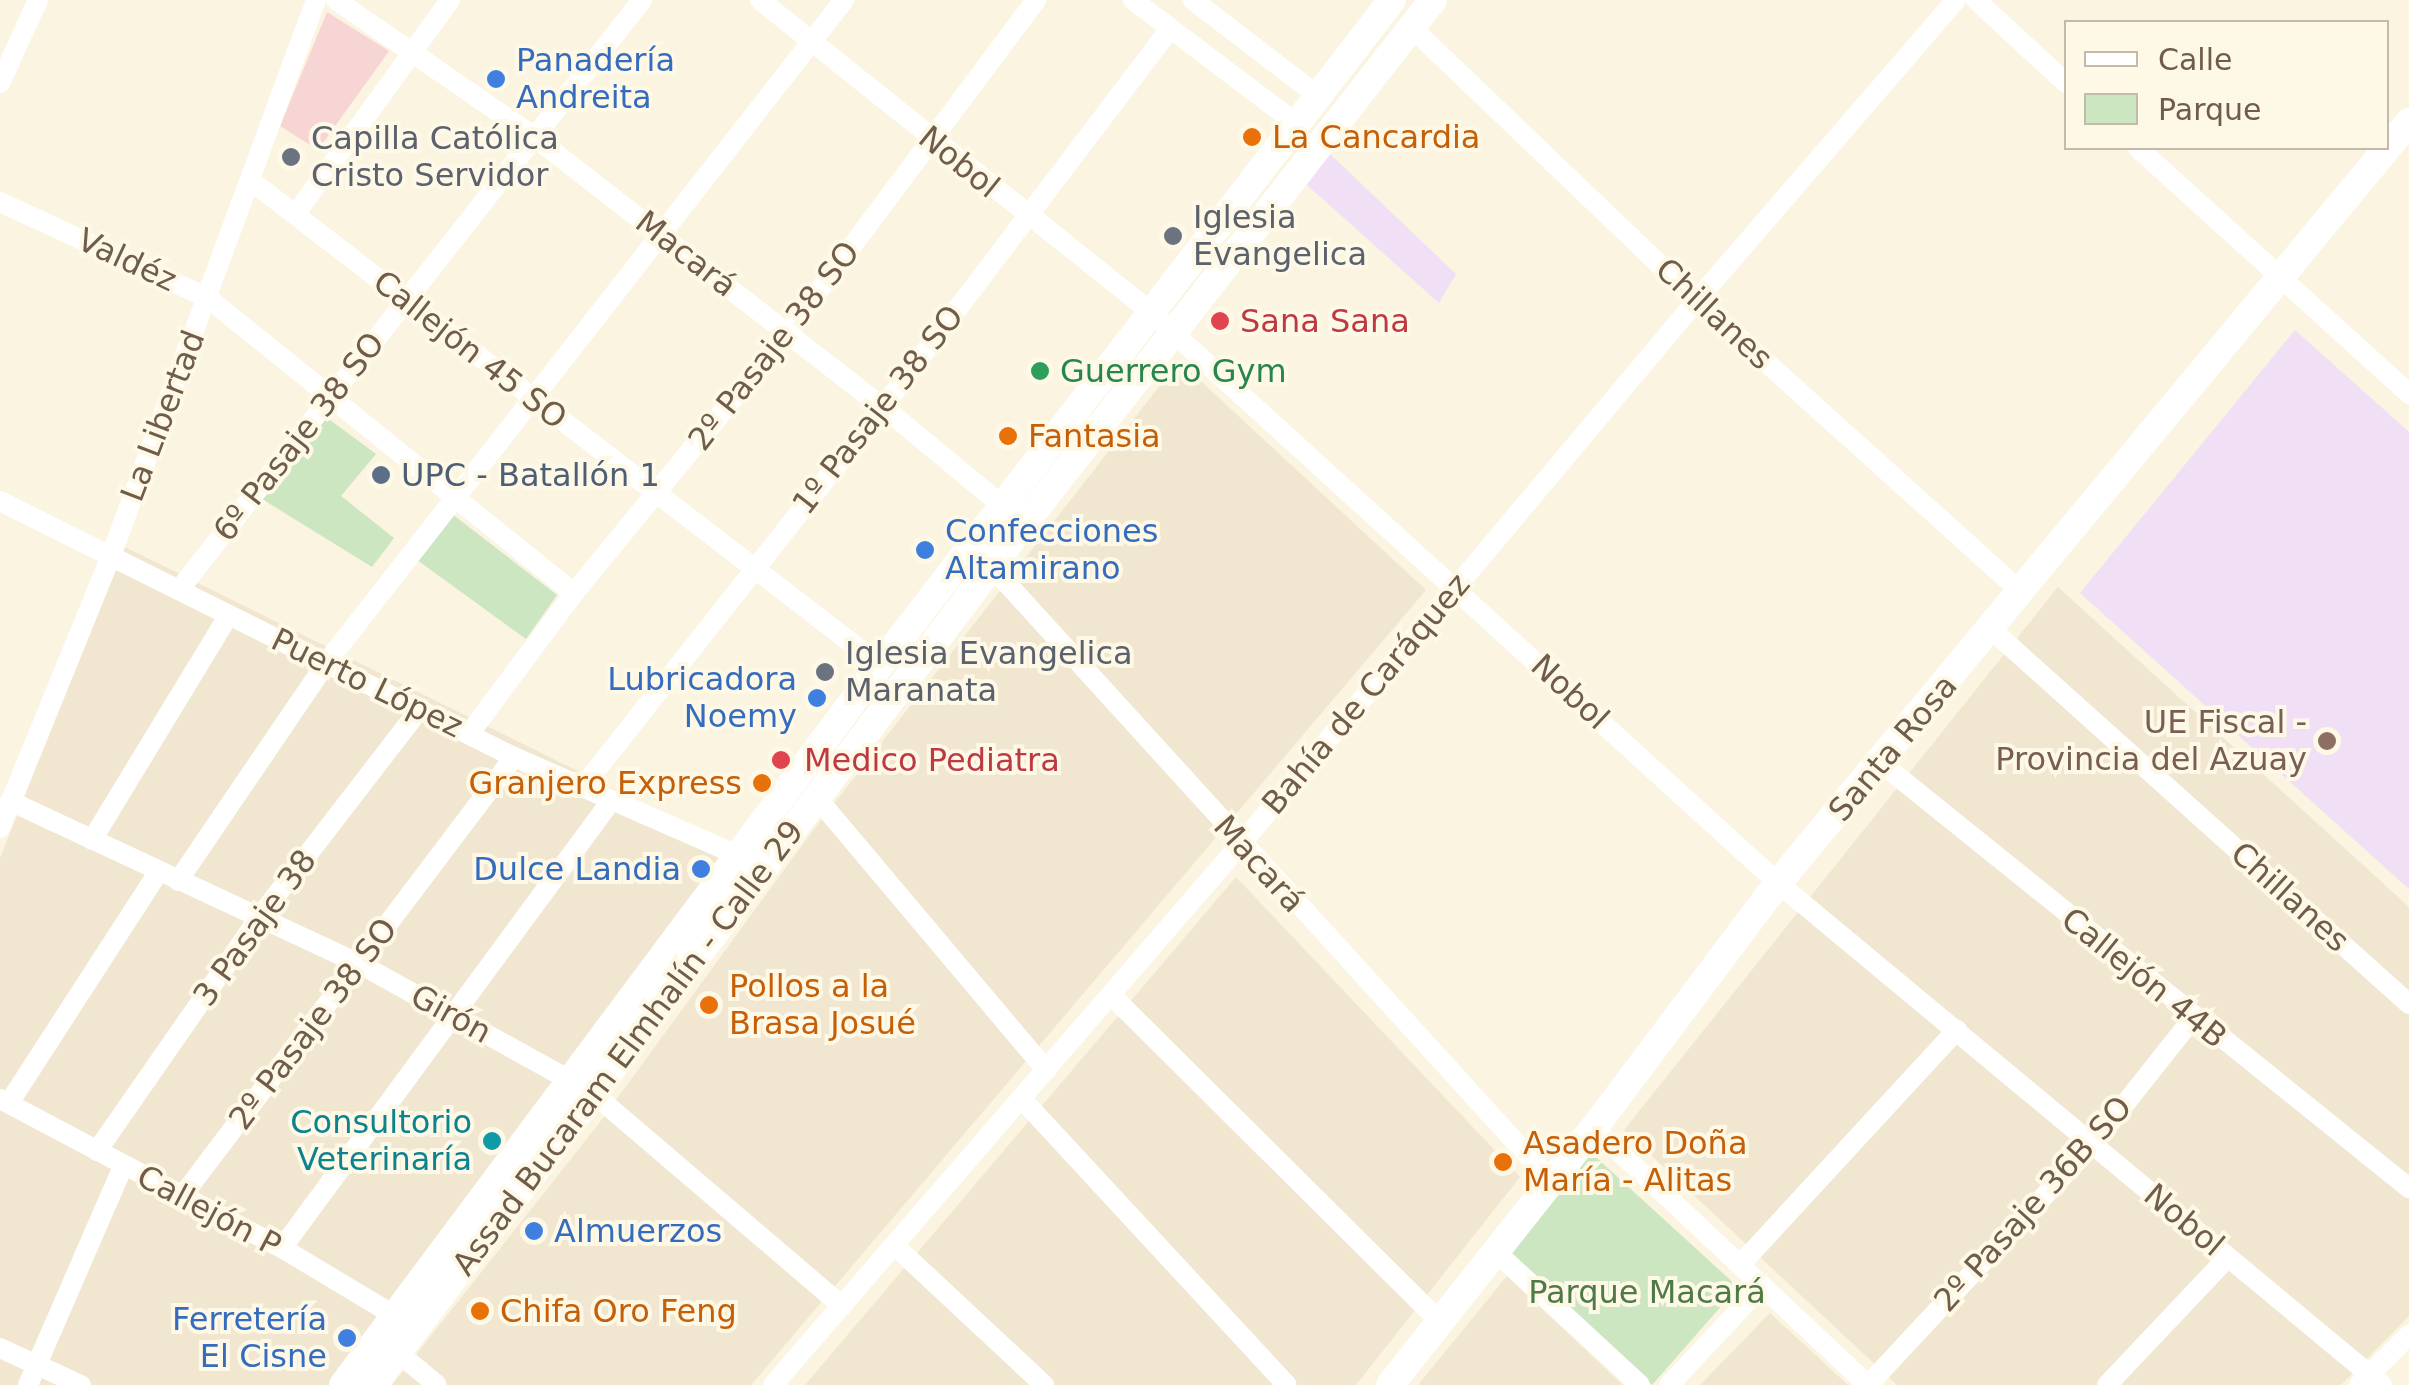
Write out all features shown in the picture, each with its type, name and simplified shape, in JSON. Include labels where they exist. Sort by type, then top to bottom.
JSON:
[{"type":"main road","points":[[343,1385],[397,1334],[583,1088],[739,856],[880,666],[1149,311],[1392,0]]},
{"type":"main road","name":"Assad Bucaram Elmhalín - Calle 29","points":[[583,1088],[817,798],[1171,332],[1433,0]]},
{"type":"main road","name":"Santa Rosa","points":[[2389,147],[2409,122]]},
{"type":"main road","name":"Santa Rosa","points":[[1390,1385],[1594,1128],[1778,883],[1992,630],[2386,150]]},
{"type":"main road","points":[[374,1385],[397,1334]]},
{"type":"street","points":[[0,84],[38,0]]},
{"type":"street","name":"La Libertad","points":[[0,828],[111,556],[316,0]]},
{"type":"street","name":"Macará","points":[[336,0],[412,48],[533,136],[882,407],[1024,524]]},
{"type":"street","points":[[295,215],[450,0]]},
{"type":"street","name":"6º Pasaje 38 SO","points":[[179,590],[328,395],[407,301],[642,0]]},
{"type":"street","name":"Nobol","points":[[760,0],[1149,311],[1778,883],[2094,1143],[2370,1382]]},
{"type":"street","points":[[178,881],[327,662],[658,232],[844,0]]},
{"type":"street","name":"2º Pasaje 38 SO","points":[[469,734],[574,593],[787,333],[1036,0]]},
{"type":"street","points":[[1133,0],[1298,124]]},
{"type":"street","points":[[1193,0],[1318,96]]},
{"type":"street","name":"Bahía de Caráquez","points":[[783,1382],[842,1306],[1240,845],[1696,300],[1956,0]]},
{"type":"street","points":[[1976,0],[2064,80]]},
{"type":"street","name":"Chillanes","points":[[1412,28],[1696,300],[2022,593]]},
{"type":"street","name":"1º Pasaje 38 SO","points":[[582,788],[882,407],[1170,29]]},
{"type":"street","points":[[2140,150],[2409,394]]},
{"type":"street","name":"Callejón 45 SO","points":[[250,180],[880,666]]},
{"type":"street","name":"Valdéz","points":[[0,202],[208,298],[574,593]]},
{"type":"street","name":"Puerto López","points":[[0,502],[514,757],[739,856]]},
{"type":"street","name":"Macará","points":[[972,545],[1240,845],[1550,1180]]},
{"type":"street","points":[[92,840],[229,615]]},
{"type":"street","name":"Chillanes","points":[[1992,630],[2409,1004]]},
{"type":"street","name":"3 Pasaje 38","points":[[97,1151],[258,919],[420,709]]},
{"type":"street","name":"2º Pasaje 38 SO","points":[[183,1195],[514,757]]},
{"type":"street","name":"Callejón 44B","points":[[1880,764],[2409,1188]]},
{"type":"street","points":[[817,798],[1046,1070]]},
{"type":"street","name":"Girón","points":[[10,801],[360,964],[583,1088],[842,1306]]},
{"type":"street","points":[[282,1248],[611,801]]},
{"type":"street","points":[[4,1101],[158,872]]},
{"type":"street","points":[[1110,995],[1439,1321]]},
{"type":"street","name":"2º Pasaje 36B SO","points":[[1868,1385],[2094,1143],[2193,1018]]},
{"type":"street","points":[[1740,1266],[1958,1030]]},
{"type":"street","points":[[1022,1098],[1287,1385]]},
{"type":"street","name":"Callejón P","points":[[4,1101],[282,1248],[397,1334],[438,1385]]},
{"type":"street","points":[[1594,1128],[1868,1385]]},
{"type":"street","points":[[28,1385],[123,1166]]},
{"type":"street","points":[[894,1246],[1044,1385]]},
{"type":"street","points":[[1495,1251],[1640,1385]]},
{"type":"street","points":[[2108,1385],[2228,1258]]},
{"type":"street","points":[[1668,1385],[1762,1286]]},
{"type":"street","points":[[2370,1382],[2409,1335]]},
{"type":"street","points":[[0,1348],[82,1385]]},
{"type":"shaded area","points":[[327,12],[389,51],[318,150],[280,126]]},
{"type":"shaded area","points":[[1329,153],[1456,274],[1439,303],[1307,185]]},
{"type":"shaded area","name":"UE Fiscal - Provincia del Azuay","points":[[2295,330],[2409,432],[2409,889],[2080,593]]},
{"type":"shaded area","points":[[1179,361],[1426,590],[751,1385],[392,1385],[597,1126],[811,833]]},
{"type":"shaded area","points":[[125,547],[735,849],[354,1385],[0,1385],[0,858]]},
{"type":"shaded area","points":[[2058,587],[2409,907],[2409,1316],[2341,1385],[1897,1385],[1624,1130]]},
{"type":"shaded area","points":[[1236,877],[1520,1177],[1356,1385],[805,1385]]},
{"type":"shaded area","points":[[1507,1276],[1623,1385],[1418,1385]]},
{"type":"shaded area","points":[[1770,1313],[1848,1385],[1700,1385]]},
{"type":"green space","points":[[322,414],[376,454],[341,496],[394,538],[372,567],[262,499]]},
{"type":"green space","points":[[452,514],[557,595],[526,639],[413,557]]},
{"type":"green space","name":"Parque Macará","points":[[1589,1151],[1738,1287],[1652,1385],[1508,1251]]},
{"type":"place","name":"Panadería Andreita","points":[[496,79]]},
{"type":"place","name":"La Cancardia","points":[[1252,137]]},
{"type":"place","name":"Capilla Católica Cristo Servidor","points":[[291,157]]},
{"type":"place","name":"Iglesia Evangelica","points":[[1173,236]]},
{"type":"place","name":"Sana Sana","points":[[1220,321]]},
{"type":"place","name":"Guerrero Gym","points":[[1040,371]]},
{"type":"place","name":"Fantasia","points":[[1008,436]]},
{"type":"place","name":"UPC - Batallón 1","points":[[381,475]]},
{"type":"place","name":"Confecciones Altamirano","points":[[925,550]]},
{"type":"place","name":"Iglesia Evangelica Maranata","points":[[825,672]]},
{"type":"place","name":"Lubricadora Noemy","points":[[817,698]]},
{"type":"place","name":"UE Fiscal - Provincia del Azuay","points":[[2327,741]]},
{"type":"place","name":"Medico Pediatra","points":[[781,760]]},
{"type":"place","name":"Granjero Express","points":[[762,783]]},
{"type":"place","name":"Dulce Landia","points":[[701,869]]},
{"type":"place","name":"Pollos a la Brasa Josué","points":[[709,1005]]},
{"type":"place","name":"Consultorio Veterinaría","points":[[492,1141]]},
{"type":"place","name":"Asadero Doña María - Alitas","points":[[1503,1162]]},
{"type":"place","name":"Almuerzos","points":[[534,1231]]},
{"type":"place","name":"Chifa Oro Feng","points":[[480,1311]]},
{"type":"place","name":"Ferretería El Cisne","points":[[347,1338]]}]
